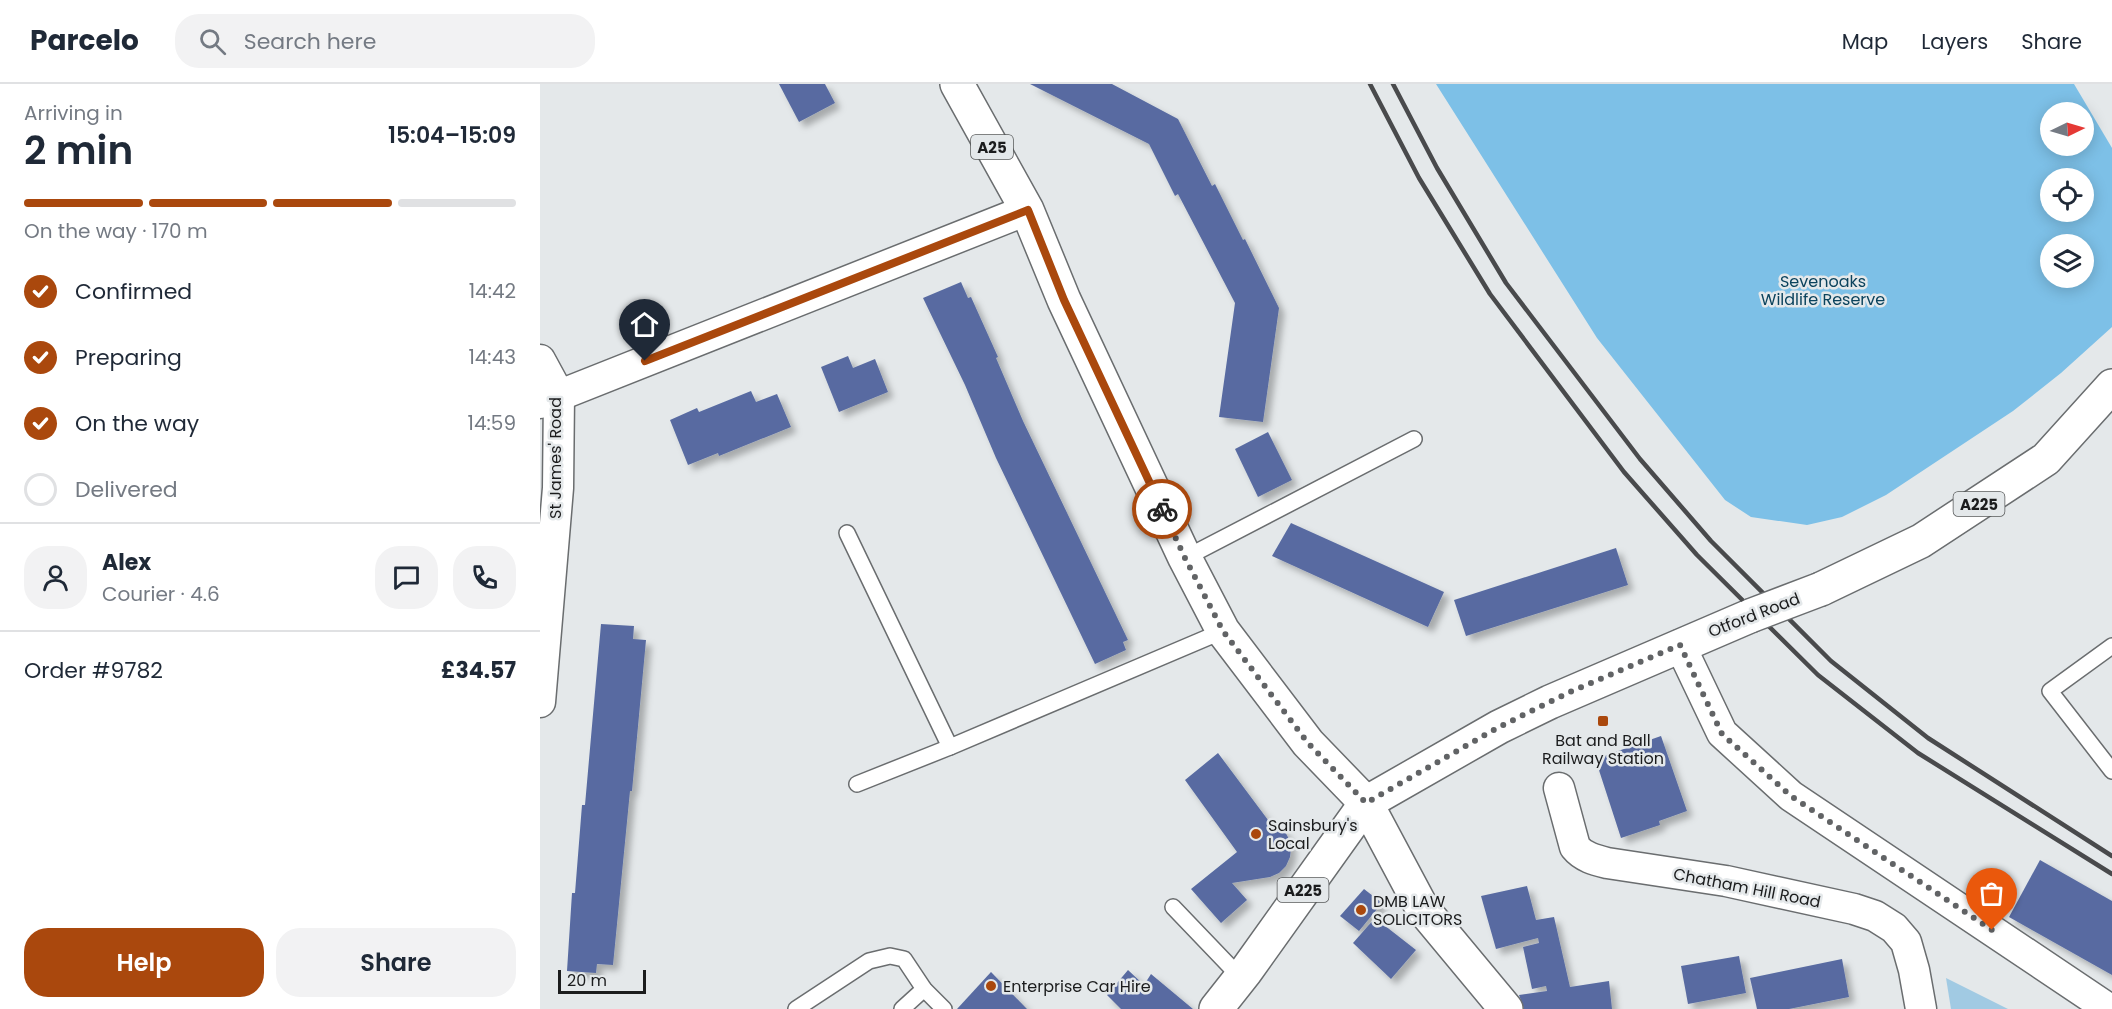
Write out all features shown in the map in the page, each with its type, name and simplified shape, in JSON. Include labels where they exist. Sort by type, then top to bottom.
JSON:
[{"type":"main road","name":"A25","points":[[957,84],[1028,210],[1064,300],[1185,558],[1223,631],[1308,743],[1366,803],[1422,908],[1506,1009]]},
{"type":"main road","name":"Otford Road","points":[[1366,803],[1509,722],[1680,645],[1821,589],[1922,541],[2046,459],[2112,386]]},
{"type":"main road","name":"A225","points":[[1216,1009],[1241,978],[1366,803]]},
{"type":"street","points":[[549,399],[1028,210]]},
{"type":"street","name":"St James' Road","points":[[540,360],[549,399],[558,488],[540,702]]},
{"type":"street","points":[[1680,645],[1722,734],[1791,796],[2109,1009]]},
{"type":"street","name":"Chatham Hill Road","points":[[1559,788],[1575,846],[1581,853],[1592,859],[1726,881],[1854,909],[1882,920],[1894,928],[1906,942],[1921,1009]]},
{"type":"lane","points":[[1185,558],[1414,439]]},
{"type":"lane","points":[[847,533],[950,747]]},
{"type":"lane","points":[[858,784],[1223,631]]},
{"type":"lane","points":[[2112,646],[2050,691],[2112,771]]},
{"type":"lane","points":[[1173,907],[1241,978]]},
{"type":"lane","points":[[796,1009],[869,961],[890,956],[904,958],[924,989],[944,1009]]},
{"type":"lane","points":[[902,1009],[924,989]]},
{"type":"shaded area","points":[[1946,978],[2008,1009],[1951,1009]]},
{"type":"green space","name":"Sevenoaks Wildlife Reserve","points":[[1436,84],[2074,84],[2085,102],[2040,102],[2040,156],[2094,156],[2094,118],[2112,148],[2112,327],[2061,373],[2013,411],[1886,495],[1842,517],[1807,525],[1751,517],[1725,500],[1597,338]]},
{"type":"building","points":[[779,84],[825,84],[835,103],[799,122]]},
{"type":"building","points":[[1030,84],[1112,84],[1178,119],[1212,186],[1215,184],[1243,240],[1245,239],[1279,308],[1263,422],[1219,417],[1235,303],[1178,194],[1175,196],[1149,144]]},
{"type":"building","points":[[961,282],[968,298],[971,297],[1023,421],[1128,640],[1123,642],[1126,650],[1095,664],[996,458],[965,385],[923,298]]},
{"type":"building","points":[[848,356],[853,368],[875,359],[888,392],[839,412],[821,367]]},
{"type":"building","points":[[751,391],[756,402],[777,394],[791,427],[719,456],[718,453],[688,465],[670,420],[697,408],[699,412]]},
{"type":"building","points":[[1268,432],[1292,480],[1258,497],[1235,449]]},
{"type":"building","points":[[1291,523],[1444,592],[1428,627],[1272,556]]},
{"type":"building","points":[[1616,548],[1628,585],[1466,636],[1454,600]]},
{"type":"building","points":[[601,624],[634,626],[633,639],[646,640],[613,965],[597,964],[596,973],[567,971],[572,893],[575,893],[582,805],[585,805]]},
{"type":"building","points":[[1661,736],[1687,811],[1659,821],[1660,825],[1621,838],[1596,761],[1598,758]]},
{"type":"building","name":"Sainsbury's Local","points":[[1218,753],[1268,820],[1284,830],[1291,848],[1286,866],[1279,873],[1270,877],[1232,883],[1247,900],[1221,923],[1191,889],[1237,852],[1185,780]]},
{"type":"building","points":[[2040,860],[2112,901],[2112,975],[2009,917]]},
{"type":"building","points":[[1527,886],[1536,920],[1554,917],[1570,987],[1609,981],[1612,1009],[1524,1009],[1519,995],[1547,991],[1546,986],[1532,989],[1523,947],[1539,943],[1538,938],[1496,949],[1481,896]]},
{"type":"building","name":"DMB LAW SOLICITORS","points":[[1364,889],[1382,903],[1359,931],[1340,916]]},
{"type":"building","points":[[1375,918],[1416,950],[1391,979],[1353,943]]},
{"type":"building","points":[[1739,956],[1746,993],[1688,1004],[1681,966]]},
{"type":"building","points":[[1842,959],[1849,997],[1789,1009],[1757,1009],[1750,978]]},
{"type":"building","points":[[1128,970],[1144,985],[1151,974],[1193,1009],[1121,1009],[1107,995]]},
{"type":"building","name":"Enterprise Car Hire","points":[[991,972],[1027,1009],[957,1009]]},
{"type":"railway","points":[[1370,84],[1419,178],[1490,294],[1624,472],[1697,555],[1818,675],[1918,753],[2112,874]]},
{"type":"railway","points":[[1393,84],[1437,168],[1506,283],[1640,459],[1711,541],[1831,661],[1928,738],[2112,856]]},
{"type":"way so far","points":[[1162,509],[1223,631],[1308,743],[1366,803],[1499,727],[1570,692],[1680,645],[1722,734],[1791,796],[1992,930]]},
{"type":"place","name":"Bat and Ball Railway Station","points":[[1603,721]]},
{"type":"place","name":"Sainsbury's Local","points":[[1256,834]]},
{"type":"place","name":"DMB LAW SOLICITORS","points":[[1361,910]]},
{"type":"place","name":"Enterprise Car Hire","points":[[991,986]]},
{"type":"route","points":[[645,361],[1028,210],[1064,300],[1162,509]]}]
